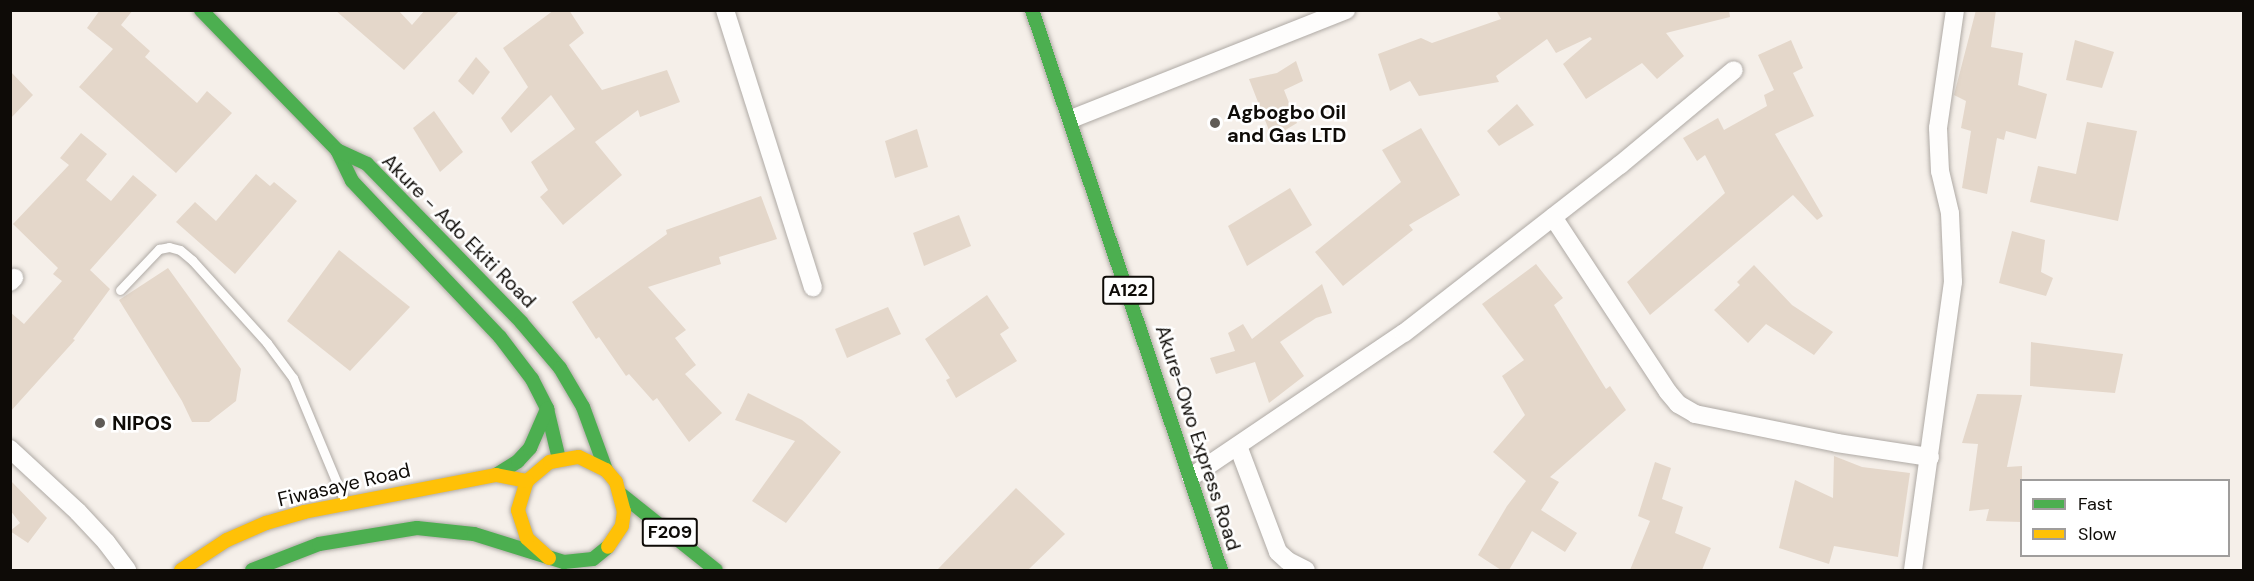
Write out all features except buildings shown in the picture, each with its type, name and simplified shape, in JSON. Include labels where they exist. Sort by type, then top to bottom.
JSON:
[{"type":"main road","points":[[201,10],[337,150]]},
{"type":"main road","name":"Akure-Owo Express Road","points":[[1032,10],[1071,119],[1221,570]]},
{"type":"main road","name":"Akure - Ado Ekiti Road","points":[[337,150],[352,181],[500,337],[532,379],[547,409],[559,459]]},
{"type":"main road","name":"Akure - Ado Ekiti Road","points":[[337,150],[367,164],[521,322],[560,368],[583,407],[606,470]]},
{"type":"main road","points":[[496,475],[518,461],[530,448],[540,430],[547,409]]},
{"type":"main road","points":[[252,570],[319,544],[417,528],[446,529],[474,534],[549,558],[571,562],[593,559],[610,545],[622,525],[624,511],[622,495],[616,482],[606,470],[579,457],[559,459],[537,470],[527,481],[519,502],[520,524],[526,538],[549,558]]},
{"type":"main road","name":"Fiwasaye Road","points":[[181,570],[227,540],[266,523],[345,502],[496,475],[527,481]]},
{"type":"main road","name":"F209","points":[[622,495],[716,570]]},
{"type":"main road","points":[[593,559],[608,567]]},
{"type":"street","points":[[725,10],[813,287]]},
{"type":"street","points":[[1071,119],[1346,10]]},
{"type":"street","points":[[1913,570],[1953,282],[1950,213],[1940,171],[1938,128],[1954,10]]},
{"type":"street","points":[[1191,477],[1404,333],[1554,217],[1734,70]]},
{"type":"street","points":[[1554,217],[1678,404],[1695,414],[1837,443],[1930,457]]},
{"type":"street","points":[[1238,446],[1278,552],[1288,561],[1306,570]]},
{"type":"street","points":[[10,448],[78,512],[106,542],[127,570]]},
{"type":"lane","points":[[120,290],[159,249],[169,247],[180,250],[192,260],[267,343],[293,378],[345,502]]},
{"type":"traffic: fast","points":[[201,10],[337,150],[352,181],[500,337],[532,379],[547,409],[559,459]]},
{"type":"traffic: fast","points":[[1032,10],[1221,570]]},
{"type":"traffic: fast","points":[[337,150],[367,164],[521,322],[560,368],[583,407],[606,470]]},
{"type":"traffic: fast","points":[[496,475],[518,461],[530,448],[547,409]]},
{"type":"traffic: fast","points":[[622,495],[716,570]]},
{"type":"traffic: fast","points":[[252,570],[319,544],[417,528],[474,534],[564,562],[593,559],[608,547]]},
{"type":"traffic: slow","points":[[549,558],[527,538],[518,510],[527,481],[550,462],[579,457],[606,470],[616,482],[624,511],[622,526],[608,547]]},
{"type":"traffic: slow","points":[[181,570],[227,540],[266,523],[304,512],[496,475],[527,481]]},
{"type":"place","name":"Agbogbo Oil and Gas LTD","points":[[1215,123]]},
{"type":"place","name":"NIPOS","points":[[100,423]]}]
